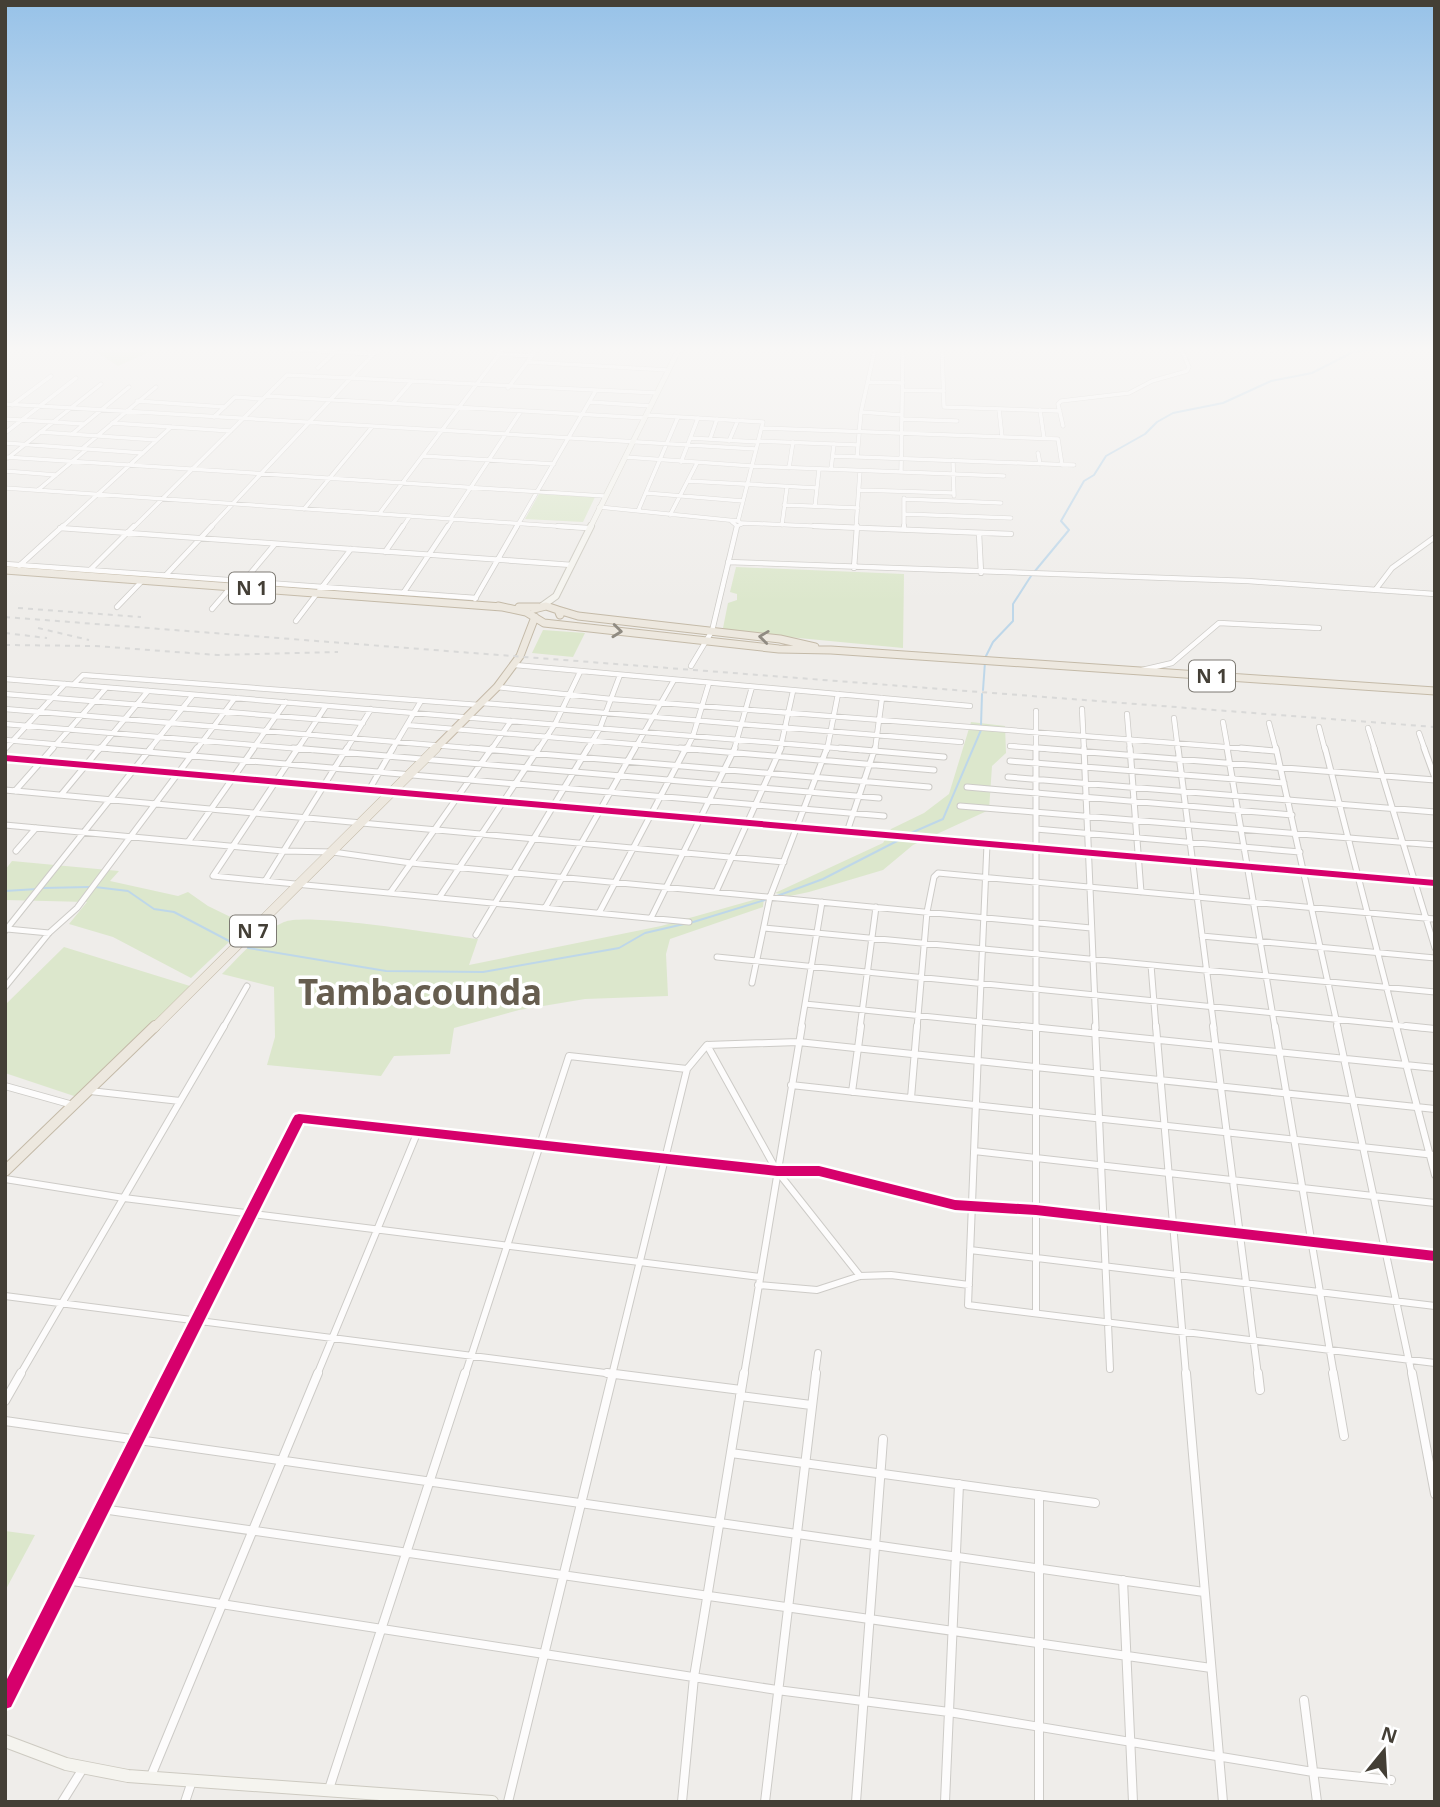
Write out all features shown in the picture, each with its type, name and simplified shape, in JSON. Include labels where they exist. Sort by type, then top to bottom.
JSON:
[{"type":"highway","name":"N 1","points":[[5,570],[18,568],[231,587],[320,590],[474,601],[521,610],[535,617]]},
{"type":"highway","name":"N 1","points":[[498,606],[540,606]]},
{"type":"highway","points":[[531,633],[559,619],[558,610],[540,606],[533,612],[535,617],[548,623]]},
{"type":"highway","name":"N 1","points":[[558,610],[578,617],[788,640],[831,650]]},
{"type":"highway","name":"N 7","points":[[5,1171],[333,852],[359,822],[497,687],[515,665],[531,633],[535,617]]},
{"type":"highway","name":"N 1","points":[[548,623],[785,650],[831,650],[1435,691]]},
{"type":"main road","points":[[540,606],[556,596],[637,433]]},
{"type":"main road","points":[[556,596],[558,610]]},
{"type":"main road","points":[[5,1741],[39,1757],[82,1770],[150,1779],[492,1802]]},
{"type":"street","points":[[6,458],[38,433]]},
{"type":"street","points":[[61,433],[157,440]]},
{"type":"street","points":[[38,491],[100,433]]},
{"type":"street","points":[[18,568],[164,433]]},
{"type":"street","points":[[90,570],[229,433]]},
{"type":"street","points":[[166,575],[297,433]]},
{"type":"street","points":[[304,509],[367,433]]},
{"type":"street","points":[[379,514],[439,433]]},
{"type":"street","points":[[478,433],[757,449]]},
{"type":"street","points":[[5,564],[18,568],[166,575],[474,601],[571,433]]},
{"type":"street","points":[[638,511],[671,433]]},
{"type":"street","points":[[681,462],[692,433]]},
{"type":"street","points":[[710,439],[712,433]]},
{"type":"street","points":[[727,447],[732,433]]},
{"type":"street","points":[[691,666],[712,631],[760,433]]},
{"type":"street","points":[[858,457],[859,433]]},
{"type":"street","points":[[901,472],[902,433]]},
{"type":"street","points":[[913,433],[1058,439],[1062,465]]},
{"type":"street","points":[[1044,433],[1045,438]]},
{"type":"street","points":[[404,593],[505,435]]},
{"type":"street","points":[[690,439],[858,445]]},
{"type":"street","points":[[789,468],[793,442]]},
{"type":"street","points":[[5,443],[143,453]]},
{"type":"street","points":[[831,470],[834,444]]},
{"type":"street","points":[[1038,453],[1040,464]]},
{"type":"street","points":[[423,456],[554,464]]},
{"type":"street","points":[[833,456],[1074,465]]},
{"type":"street","points":[[625,457],[789,468],[1004,476]]},
{"type":"street","points":[[6,458],[604,496]]},
{"type":"street","points":[[953,460],[955,501]]},
{"type":"street","points":[[670,515],[697,463]]},
{"type":"street","points":[[815,506],[819,469]]},
{"type":"street","points":[[5,471],[56,475]]},
{"type":"street","points":[[854,568],[860,471]]},
{"type":"street","points":[[688,481],[817,488]]},
{"type":"street","points":[[782,525],[787,487]]},
{"type":"street","points":[[5,488],[588,528]]},
{"type":"street","points":[[859,489],[954,493]]},
{"type":"street","points":[[904,491],[904,530]]},
{"type":"street","points":[[646,493],[743,501]]},
{"type":"street","points":[[904,499],[1001,503]]},
{"type":"street","points":[[785,505],[858,508]]},
{"type":"street","points":[[599,507],[737,523],[1011,534]]},
{"type":"street","points":[[904,514],[1011,518]]},
{"type":"street","points":[[385,551],[410,516]]},
{"type":"street","points":[[987,517],[988,533]]},
{"type":"street","points":[[60,528],[572,565]]},
{"type":"street","points":[[979,533],[981,573]]},
{"type":"street","points":[[1376,589],[1392,568],[1435,537]]},
{"type":"street","points":[[244,581],[275,544]]},
{"type":"street","points":[[296,621],[351,549]]},
{"type":"street","points":[[728,562],[1248,581],[1435,593]]},
{"type":"street","points":[[117,607],[143,580]]},
{"type":"street","points":[[212,608],[231,587]]},
{"type":"street","points":[[1139,671],[1172,663],[1219,623],[1319,628]]},
{"type":"street","points":[[515,665],[970,706]]},
{"type":"street","points":[[439,898],[547,737],[580,672]]},
{"type":"street","points":[[73,685],[83,675],[562,709],[961,742]]},
{"type":"street","points":[[476,935],[593,741],[620,675]]},
{"type":"street","points":[[5,679],[944,757]]},
{"type":"street","points":[[127,689],[136,679]]},
{"type":"street","points":[[545,908],[674,680]]},
{"type":"street","points":[[6,694],[20,681]]},
{"type":"street","points":[[599,913],[693,736],[709,683]]},
{"type":"street","points":[[5,749],[65,684]]},
{"type":"street","points":[[5,987],[49,933],[77,908],[246,687]]},
{"type":"street","points":[[497,687],[611,699],[1275,751]]},
{"type":"street","points":[[651,918],[739,740],[752,687]]},
{"type":"street","points":[[15,791],[106,688]]},
{"type":"street","points":[[61,795],[148,691]]},
{"type":"street","points":[[716,892],[783,743],[793,691]]},
{"type":"street","points":[[6,694],[363,723]]},
{"type":"street","points":[[6,929],[193,695]]},
{"type":"street","points":[[752,983],[770,897],[828,747],[838,695]]},
{"type":"street","points":[[847,832],[875,751],[882,698]]},
{"type":"street","points":[[369,790],[421,701]]},
{"type":"street","points":[[188,842],[286,702]]},
{"type":"street","points":[[326,706],[213,876],[689,922]]},
{"type":"street","points":[[5,709],[929,787]]},
{"type":"street","points":[[265,881],[371,709]]},
{"type":"street","points":[[1082,709],[1110,1369]]},
{"type":"street","points":[[1036,711],[1036,1313]]},
{"type":"street","points":[[1127,714],[1142,892]]},
{"type":"street","points":[[1174,718],[1260,1390]]},
{"type":"street","points":[[390,893],[511,721]]},
{"type":"street","points":[[1223,722],[1345,1436]]},
{"type":"street","points":[[1269,723],[1289,800],[1364,1147],[1435,1493]]},
{"type":"street","points":[[5,724],[878,798]]},
{"type":"street","points":[[407,725],[934,770]]},
{"type":"street","points":[[1319,727],[1406,1066],[1432,1155],[1435,1175]]},
{"type":"street","points":[[1368,728],[1435,948]]},
{"type":"street","points":[[1010,746],[1435,779],[1419,733]]},
{"type":"street","points":[[5,740],[884,816]]},
{"type":"street","points":[[5,758],[1435,883]]},
{"type":"street","points":[[1010,761],[1284,783]]},
{"type":"street","points":[[1008,777],[1435,812]]},
{"type":"street","points":[[967,787],[1292,815]]},
{"type":"street","points":[[5,790],[784,862]]},
{"type":"street","points":[[960,806],[1435,845]]},
{"type":"street","points":[[5,825],[283,851],[333,852],[459,868],[1091,928]]},
{"type":"street","points":[[16,852],[36,828]]},
{"type":"street","points":[[1036,829],[1300,852]]},
{"type":"street","points":[[987,844],[968,1305],[1435,1363]]},
{"type":"street","points":[[911,1098],[927,912],[934,877],[938,873],[1435,919]]},
{"type":"street","points":[[682,1802],[694,1677],[822,902]]},
{"type":"street","points":[[852,1092],[876,907]]},
{"type":"street","points":[[764,928],[1435,992]]},
{"type":"street","points":[[6,929],[49,933]]},
{"type":"street","points":[[1202,936],[1435,958]]},
{"type":"street","points":[[717,957],[1435,1029]]},
{"type":"street","points":[[1151,965],[1223,1802]]},
{"type":"street","points":[[5,1401],[247,986]]},
{"type":"street","points":[[805,1004],[1435,1068]]},
{"type":"street","points":[[508,1802],[687,1069],[707,1045],[798,1042],[1435,1109]]},
{"type":"street","points":[[707,1045],[777,1171],[860,1276]]},
{"type":"street","points":[[328,1791],[569,1056],[687,1069]]},
{"type":"street","points":[[791,1085],[1432,1155]]},
{"type":"street","points":[[5,1086],[73,1105]]},
{"type":"street","points":[[86,1091],[180,1101]]},
{"type":"street","points":[[5,1701],[299,1118],[777,1171],[819,1171],[955,1205],[1036,1210],[1435,1256]]},
{"type":"street","points":[[150,1779],[418,1131]]},
{"type":"street","points":[[974,1151],[1435,1203]]},
{"type":"street","points":[[5,1179],[124,1198],[640,1262],[817,1290],[860,1276],[891,1275],[969,1285]]},
{"type":"street","points":[[970,1250],[1435,1306]]},
{"type":"street","points":[[5,1296],[613,1373],[811,1405]]},
{"type":"street","points":[[765,1802],[818,1353]]},
{"type":"street","points":[[5,1421],[1204,1592]]},
{"type":"street","points":[[856,1802],[883,1439]]},
{"type":"street","points":[[731,1453],[1095,1503]]},
{"type":"street","points":[[945,1802],[958,1484]]},
{"type":"street","points":[[1039,1495],[1039,1802]]},
{"type":"street","points":[[102,1509],[1211,1668]]},
{"type":"street","points":[[66,1580],[777,1690],[949,1712],[1313,1773],[1391,1780]]},
{"type":"street","points":[[1123,1580],[1133,1802]]},
{"type":"street","points":[[1304,1700],[1317,1802]]},
{"type":"street","points":[[62,1802],[82,1770]]},
{"type":"street","points":[[185,1802],[192,1781]]},
{"type":"green space","points":[[539,494],[595,497],[583,522],[525,519]]},
{"type":"green space","points":[[736,567],[904,574],[903,648],[727,631],[723,628],[728,603],[737,600],[737,594],[730,592]]},
{"type":"green space","points":[[543,630],[585,633],[573,657],[532,653]]},
{"type":"green space","points":[[971,722],[1005,726],[1006,753],[992,766],[989,810],[913,845],[883,870],[809,892],[790,896],[775,893],[883,843],[891,829],[924,813],[949,794]]},
{"type":"green space","points":[[12,861],[119,871],[110,881],[178,896],[188,892],[208,906],[247,925],[191,978],[113,937],[69,924],[87,902],[5,900],[5,870]]},
{"type":"green space","points":[[764,897],[763,907],[670,939],[666,954],[668,996],[585,999],[519,1010],[454,1028],[450,1054],[394,1056],[381,1076],[267,1065],[275,1037],[274,987],[222,974],[266,932],[284,922],[298,920],[377,925],[478,939],[469,965],[661,926]]},
{"type":"green space","points":[[64,947],[190,986],[77,1097],[5,1073],[5,1005]]},
{"type":"green space","points":[[5,1531],[35,1535],[5,1591]]},
{"type":"waterway","points":[[1035,571],[1069,530],[1061,521],[1084,481],[1094,475],[1106,456],[1146,433]]},
{"type":"waterway","points":[[986,656],[993,642],[1013,621],[1013,604],[1031,576]]},
{"type":"waterway","points":[[983,690],[985,662]]},
{"type":"waterway","points":[[981,725],[982,694]]},
{"type":"waterway","points":[[911,833],[943,819],[981,730]]},
{"type":"waterway","points":[[777,896],[823,879],[899,840]]},
{"type":"waterway","points":[[43,888],[89,887]]},
{"type":"waterway","points":[[95,887],[128,891],[154,909],[174,912],[231,942]]},
{"type":"waterway","points":[[5,891],[37,889]]},
{"type":"waterway","points":[[690,923],[765,900]]},
{"type":"waterway","points":[[248,948],[386,971],[483,972],[619,948],[645,933],[684,924]]},
{"type":"railway","points":[[18,608],[141,617]]},
{"type":"railway","points":[[5,617],[1435,727]]},
{"type":"railway","points":[[38,628],[89,640]]},
{"type":"railway","points":[[5,633],[47,638]]},
{"type":"railway","points":[[5,645],[95,646],[217,655],[338,652]]},
{"type":"cycle path","points":[[5,758],[1435,883]]},
{"type":"cycle path","points":[[5,1701],[299,1118],[777,1171],[819,1171],[955,1205],[1036,1210],[1435,1256]]},
{"type":"district","name":"Tambacounda","points":[[420,991]]}]
